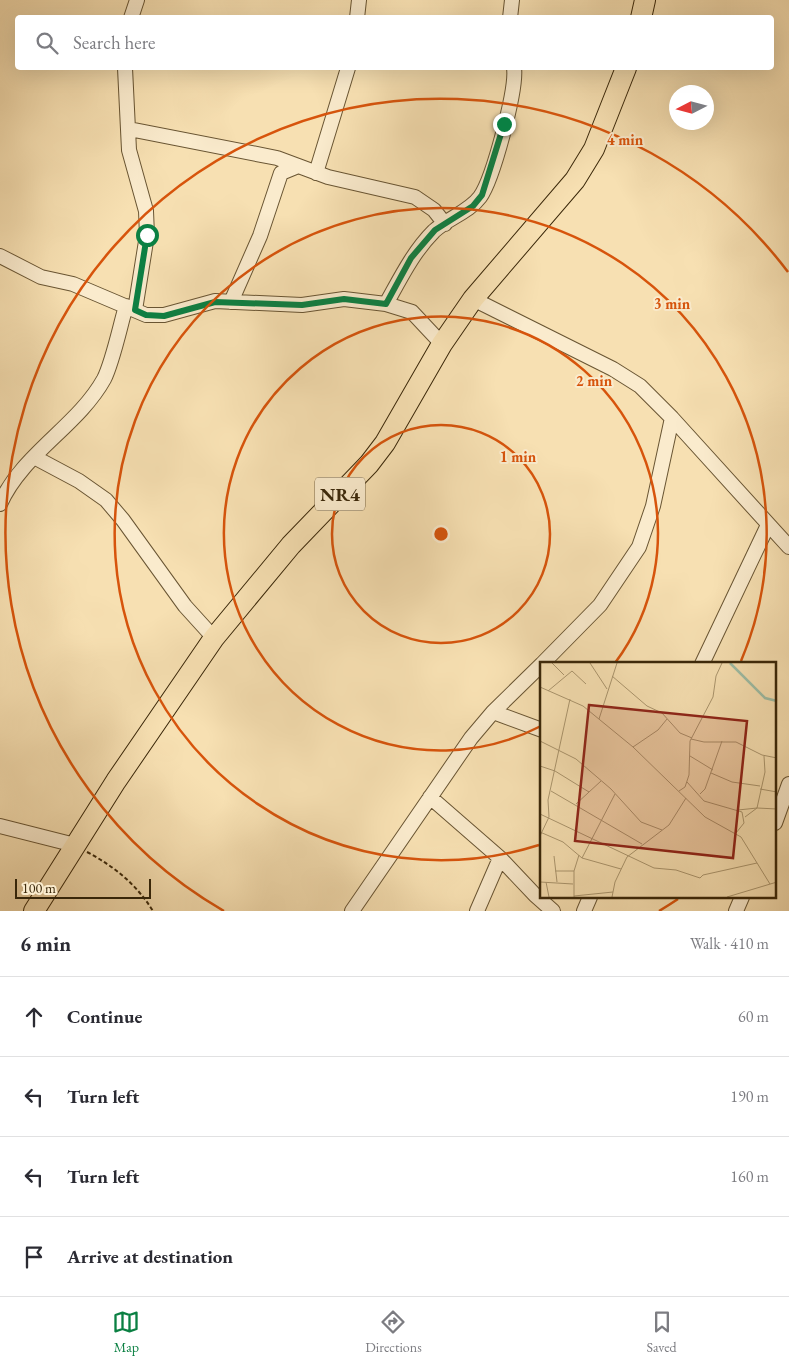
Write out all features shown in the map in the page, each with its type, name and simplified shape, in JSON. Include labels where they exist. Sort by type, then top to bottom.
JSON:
[{"type":"highway","points":[[642,15],[645,0]]},
{"type":"highway","name":"NR4","points":[[34,911],[74,845],[166,705],[214,638],[291,545],[369,464],[385,443],[442,344],[473,299],[575,180],[594,149],[625,70]]},
{"type":"street","points":[[132,15],[137,0]]},
{"type":"street","points":[[358,15],[359,0]]},
{"type":"street","points":[[510,15],[512,1]]},
{"type":"street","points":[[0,504],[5,492],[34,457],[86,404],[105,378],[131,308],[147,235],[146,211],[129,150],[125,70]]},
{"type":"street","points":[[316,172],[347,70]]},
{"type":"street","points":[[386,304],[411,258],[435,230],[473,206],[482,195],[491,172],[513,92],[514,70]]},
{"type":"street","points":[[129,129],[277,158],[316,172],[415,197],[434,210],[445,224]]},
{"type":"street","points":[[231,302],[260,236],[281,173],[298,166]]},
{"type":"street","points":[[0,256],[41,277],[73,284],[146,315],[164,316],[215,302],[302,305],[344,299],[386,304],[412,312],[442,344]]},
{"type":"street","points":[[473,299],[613,368],[640,386],[672,418],[789,547]]},
{"type":"street","points":[[544,662],[600,605],[639,547],[653,506],[672,418]]},
{"type":"street","points":[[34,457],[78,481],[106,500],[123,520],[185,606],[214,638]]},
{"type":"street","points":[[703,662],[768,525]]},
{"type":"street","points":[[352,911],[470,738],[493,712],[540,666]]},
{"type":"street","points":[[493,712],[540,729]]},
{"type":"street","points":[[779,819],[789,784]]},
{"type":"street","points":[[430,797],[500,858],[553,911]]},
{"type":"street","points":[[0,826],[74,845]]},
{"type":"street","points":[[476,911],[500,858]]},
{"type":"street","points":[[584,911],[590,898]]},
{"type":"street","points":[[736,911],[742,898]]},
{"type":"path","points":[[74,845],[112,865],[141,892],[153,911]]},
{"type":"route","points":[[147,235],[135,310],[146,315],[164,316],[215,302],[302,305],[344,299],[386,304],[411,258],[435,230],[473,206],[482,195],[491,172],[504,124]]}]
